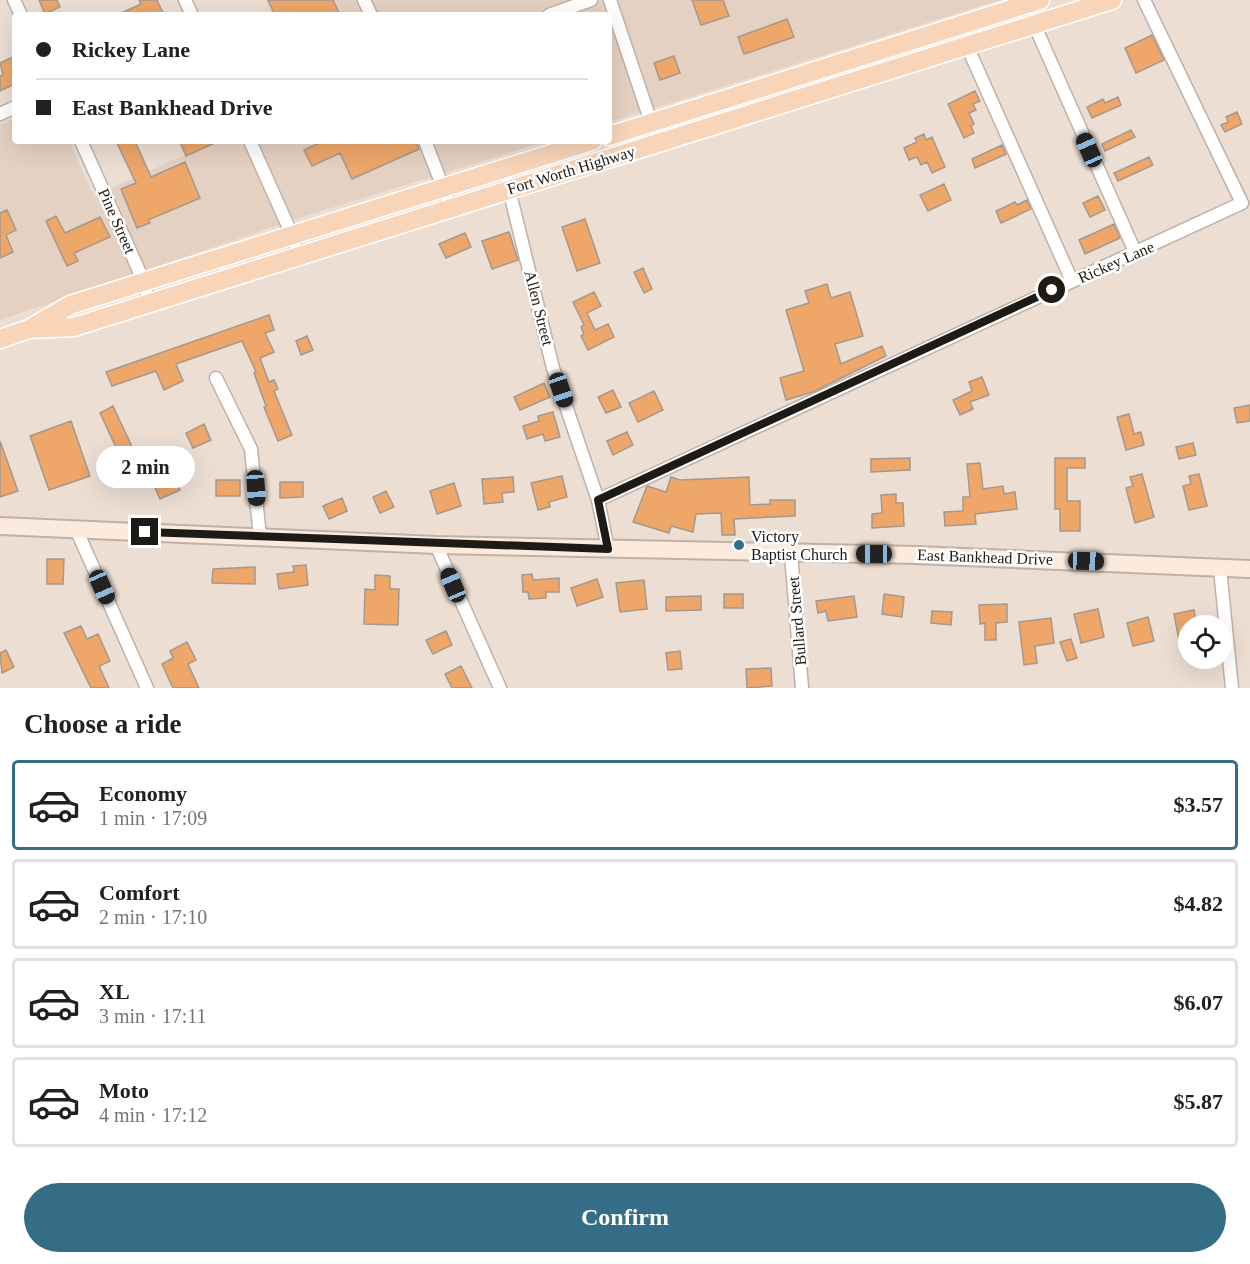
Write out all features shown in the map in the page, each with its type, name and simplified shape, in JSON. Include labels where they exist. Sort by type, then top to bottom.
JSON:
[{"type":"main road","name":"Fort Worth Highway","points":[[612,135],[1040,0]]},
{"type":"main road","name":"Fort Worth Highway","points":[[29,329],[74,327],[1034,24],[1083,4],[1112,0]]},
{"type":"main road","points":[[892,46],[899,67]]},
{"type":"main road","name":"Fort Worth Highway","points":[[0,339],[29,329],[70,305],[583,144]]},
{"type":"street","points":[[557,12],[591,0]]},
{"type":"street","points":[[610,0],[658,143]]},
{"type":"street","name":"Rickey Lane","points":[[598,500],[1072,281],[1136,254],[1242,203],[1144,0]]},
{"type":"street","points":[[1034,24],[1136,254]]},
{"type":"street","points":[[967,45],[1072,281]]},
{"type":"street","name":"Pine Street","points":[[82,144],[144,282],[150,303]]},
{"type":"street","points":[[251,144],[292,235],[298,256]]},
{"type":"street","points":[[426,144],[451,208]]},
{"type":"street","name":"Allen Street","points":[[504,169],[554,368],[598,500],[608,549]]},
{"type":"street","points":[[216,378],[251,449],[260,537]]},
{"type":"street","name":"East Bankhead Drive","points":[[0,526],[436,545],[916,555],[1250,569]]},
{"type":"street","points":[[76,530],[147,688]]},
{"type":"street","points":[[436,545],[500,688]]},
{"type":"street","name":"Bullard Street","points":[[791,554],[802,688]]},
{"type":"street","points":[[1220,569],[1232,688]]},
{"type":"shaded area","points":[[265,0],[1000,0],[612,121],[612,12],[271,12]]},
{"type":"shaded area","points":[[12,119],[12,144],[70,144],[94,196],[208,144],[537,144],[305,216],[0,320],[0,125]]},
{"type":"building","points":[[39,0],[57,0],[60,7],[44,12]]},
{"type":"building","points":[[139,0],[157,0],[163,12],[124,12],[141,4]]},
{"type":"building","points":[[268,0],[333,0],[339,12],[274,12]]},
{"type":"building","points":[[692,0],[723,0],[729,16],[701,25]]},
{"type":"building","points":[[787,19],[794,37],[744,54],[738,37]]},
{"type":"building","points":[[1152,35],[1164,60],[1136,73],[1125,48]]},
{"type":"building","points":[[674,56],[680,73],[660,80],[654,63]]},
{"type":"building","points":[[12,57],[12,85],[0,91],[0,76],[3,75],[0,63]]},
{"type":"building","points":[[975,91],[980,101],[973,104],[976,110],[969,113],[974,124],[971,126],[974,133],[964,138],[948,104]]},
{"type":"building","points":[[1118,97],[1121,105],[1092,118],[1087,107],[1103,99],[1105,103]]},
{"type":"building","points":[[1237,112],[1242,124],[1225,132],[1221,125],[1228,122],[1226,117]]},
{"type":"building","points":[[1131,130],[1135,137],[1105,151],[1102,144]]},
{"type":"building","points":[[924,134],[926,140],[932,137],[945,167],[932,173],[927,162],[921,165],[917,157],[909,160],[904,148],[917,142],[915,138]]},
{"type":"building","points":[[117,144],[136,144],[151,177],[185,162],[200,198],[148,220],[150,223],[137,228],[121,189],[136,183]]},
{"type":"building","points":[[181,144],[212,144],[186,156]]},
{"type":"building","points":[[317,144],[417,144],[419,149],[352,179],[340,153],[312,166],[304,150]]},
{"type":"building","points":[[1002,145],[1006,154],[975,168],[972,159]]},
{"type":"building","points":[[1149,157],[1153,165],[1118,181],[1114,173]]},
{"type":"building","points":[[944,184],[951,200],[928,211],[920,195]]},
{"type":"building","points":[[1098,196],[1105,210],[1090,217],[1083,203]]},
{"type":"building","points":[[1027,200],[1031,209],[1001,223],[996,211],[1015,202],[1017,205]]},
{"type":"building","points":[[7,210],[16,230],[6,235],[13,252],[0,258],[0,213]]},
{"type":"building","points":[[56,216],[65,233],[100,217],[110,237],[74,253],[78,261],[67,266],[46,221]]},
{"type":"building","points":[[585,219],[600,263],[577,271],[562,227]]},
{"type":"building","points":[[1114,224],[1120,238],[1085,254],[1079,240]]},
{"type":"building","points":[[509,232],[518,260],[492,269],[482,241]]},
{"type":"building","points":[[465,233],[471,247],[446,258],[439,244]]},
{"type":"building","points":[[643,268],[652,289],[644,293],[634,272]]},
{"type":"building","points":[[827,284],[831,298],[850,292],[863,336],[835,344],[841,364],[882,346],[886,356],[813,392],[786,400],[780,378],[804,371],[786,310],[809,303],[805,291]]},
{"type":"building","points":[[594,292],[601,306],[587,313],[595,330],[608,324],[614,337],[588,350],[581,336],[584,334],[581,327],[584,325],[573,302]]},
{"type":"building","points":[[269,315],[274,330],[265,333],[274,352],[260,358],[269,382],[274,380],[278,389],[274,391],[292,435],[278,441],[264,407],[266,406],[254,373],[256,372],[242,341],[176,364],[183,381],[164,390],[156,371],[112,386],[106,372]]},
{"type":"building","points":[[307,336],[313,350],[301,355],[296,341]]},
{"type":"building","points":[[982,377],[989,395],[970,402],[973,409],[960,415],[953,400],[972,391],[969,382]]},
{"type":"building","points":[[544,383],[550,397],[520,410],[514,397]]},
{"type":"building","points":[[613,390],[621,407],[606,413],[598,397]]},
{"type":"building","points":[[654,391],[663,410],[638,422],[629,403]]},
{"type":"building","points":[[1250,405],[1250,421],[1237,423],[1234,408]]},
{"type":"building","points":[[113,406],[147,479],[134,486],[100,413]]},
{"type":"building","points":[[553,412],[560,437],[545,441],[543,434],[527,439],[523,426],[539,421],[538,416]]},
{"type":"building","points":[[1129,414],[1134,434],[1141,432],[1144,445],[1126,450],[1117,417]]},
{"type":"building","points":[[71,421],[90,476],[49,490],[30,436]]},
{"type":"building","points":[[204,424],[211,440],[193,448],[186,433]]},
{"type":"building","points":[[627,432],[633,445],[613,455],[607,441]]},
{"type":"building","points":[[0,441],[18,491],[0,497]]},
{"type":"building","points":[[1193,443],[1196,455],[1179,459],[1176,447]]},
{"type":"building","points":[[910,458],[910,470],[871,472],[871,459]]},
{"type":"building","points":[[1055,458],[1085,458],[1085,468],[1067,468],[1067,501],[1080,501],[1080,531],[1060,531],[1060,509],[1055,509]]},
{"type":"building","points":[[980,463],[983,489],[1003,486],[1004,494],[1015,492],[1017,509],[975,514],[976,524],[945,526],[944,512],[963,511],[963,497],[970,497],[967,464]]},
{"type":"building","points":[[172,472],[180,490],[160,499],[152,481]]},
{"type":"building","points":[[1142,474],[1154,517],[1135,523],[1126,488],[1133,486],[1130,477]]},
{"type":"building","points":[[1199,474],[1207,506],[1189,510],[1183,486],[1191,484],[1189,476]]},
{"type":"building","points":[[562,476],[567,497],[549,502],[550,507],[538,510],[531,483]]},
{"type":"building","points":[[513,477],[514,492],[502,493],[503,502],[484,504],[482,479]]},
{"type":"building","points":[[671,477],[680,480],[749,477],[750,505],[770,504],[770,500],[795,500],[795,516],[734,519],[735,535],[722,535],[721,513],[696,514],[693,532],[671,526],[669,533],[633,522],[647,486],[666,492]]},
{"type":"building","points":[[216,480],[240,480],[240,496],[216,496]]},
{"type":"building","points":[[280,482],[303,482],[303,497],[280,498]]},
{"type":"building","points":[[454,483],[461,506],[437,514],[430,491]]},
{"type":"building","points":[[386,491],[394,507],[380,513],[373,497]]},
{"type":"building","points":[[896,494],[896,503],[903,503],[904,526],[872,528],[872,514],[882,513],[881,495]]},
{"type":"building","points":[[342,498],[347,511],[329,519],[323,506]]},
{"type":"building","points":[[47,559],[64,559],[63,584],[47,584]]},
{"type":"building","points":[[306,565],[308,585],[279,589],[277,574],[294,572],[293,566]]},
{"type":"building","points":[[255,567],[255,584],[212,583],[213,569]]},
{"type":"building","points":[[532,574],[533,580],[559,578],[559,592],[546,592],[546,598],[529,599],[528,592],[523,592],[522,575]]},
{"type":"building","points":[[375,575],[390,576],[390,589],[399,589],[398,625],[364,624],[365,589],[375,590]]},
{"type":"building","points":[[597,579],[603,597],[577,606],[571,588]]},
{"type":"building","points":[[644,580],[647,609],[620,612],[616,583]]},
{"type":"building","points":[[724,594],[743,594],[743,608],[724,608]]},
{"type":"building","points":[[884,594],[904,597],[902,617],[882,614]]},
{"type":"building","points":[[701,596],[701,610],[666,611],[666,597]]},
{"type":"building","points":[[854,596],[857,617],[828,621],[826,611],[818,613],[816,601]]},
{"type":"building","points":[[1007,604],[1007,622],[996,623],[996,640],[985,640],[985,623],[980,624],[979,605]]},
{"type":"building","points":[[1098,609],[1104,637],[1081,643],[1074,614]]},
{"type":"building","points":[[1194,610],[1195,615],[1178,615],[1178,635],[1174,614]]},
{"type":"building","points":[[932,611],[952,612],[951,625],[931,623]]},
{"type":"building","points":[[1148,617],[1154,641],[1133,646],[1127,623]]},
{"type":"building","points":[[1051,618],[1054,643],[1035,646],[1037,663],[1024,665],[1019,622]]},
{"type":"building","points":[[81,626],[87,639],[98,634],[110,661],[99,666],[109,688],[91,688],[64,633]]},
{"type":"building","points":[[446,631],[452,645],[433,654],[426,640]]},
{"type":"building","points":[[1071,639],[1077,658],[1067,661],[1060,642]]},
{"type":"building","points":[[187,642],[196,660],[188,664],[199,688],[173,688],[162,664],[173,658],[170,651]]},
{"type":"building","points":[[6,650],[14,667],[2,673],[0,653]]},
{"type":"building","points":[[680,651],[682,669],[668,670],[666,653]]},
{"type":"building","points":[[461,666],[472,688],[452,688],[445,674]]},
{"type":"building","points":[[771,668],[772,686],[747,688],[746,669]]},
{"type":"place","name":"Victory Baptist Church","points":[[739,545]]},
{"type":"route","points":[[145,532],[436,545],[608,549],[598,500],[1052,290]]}]
